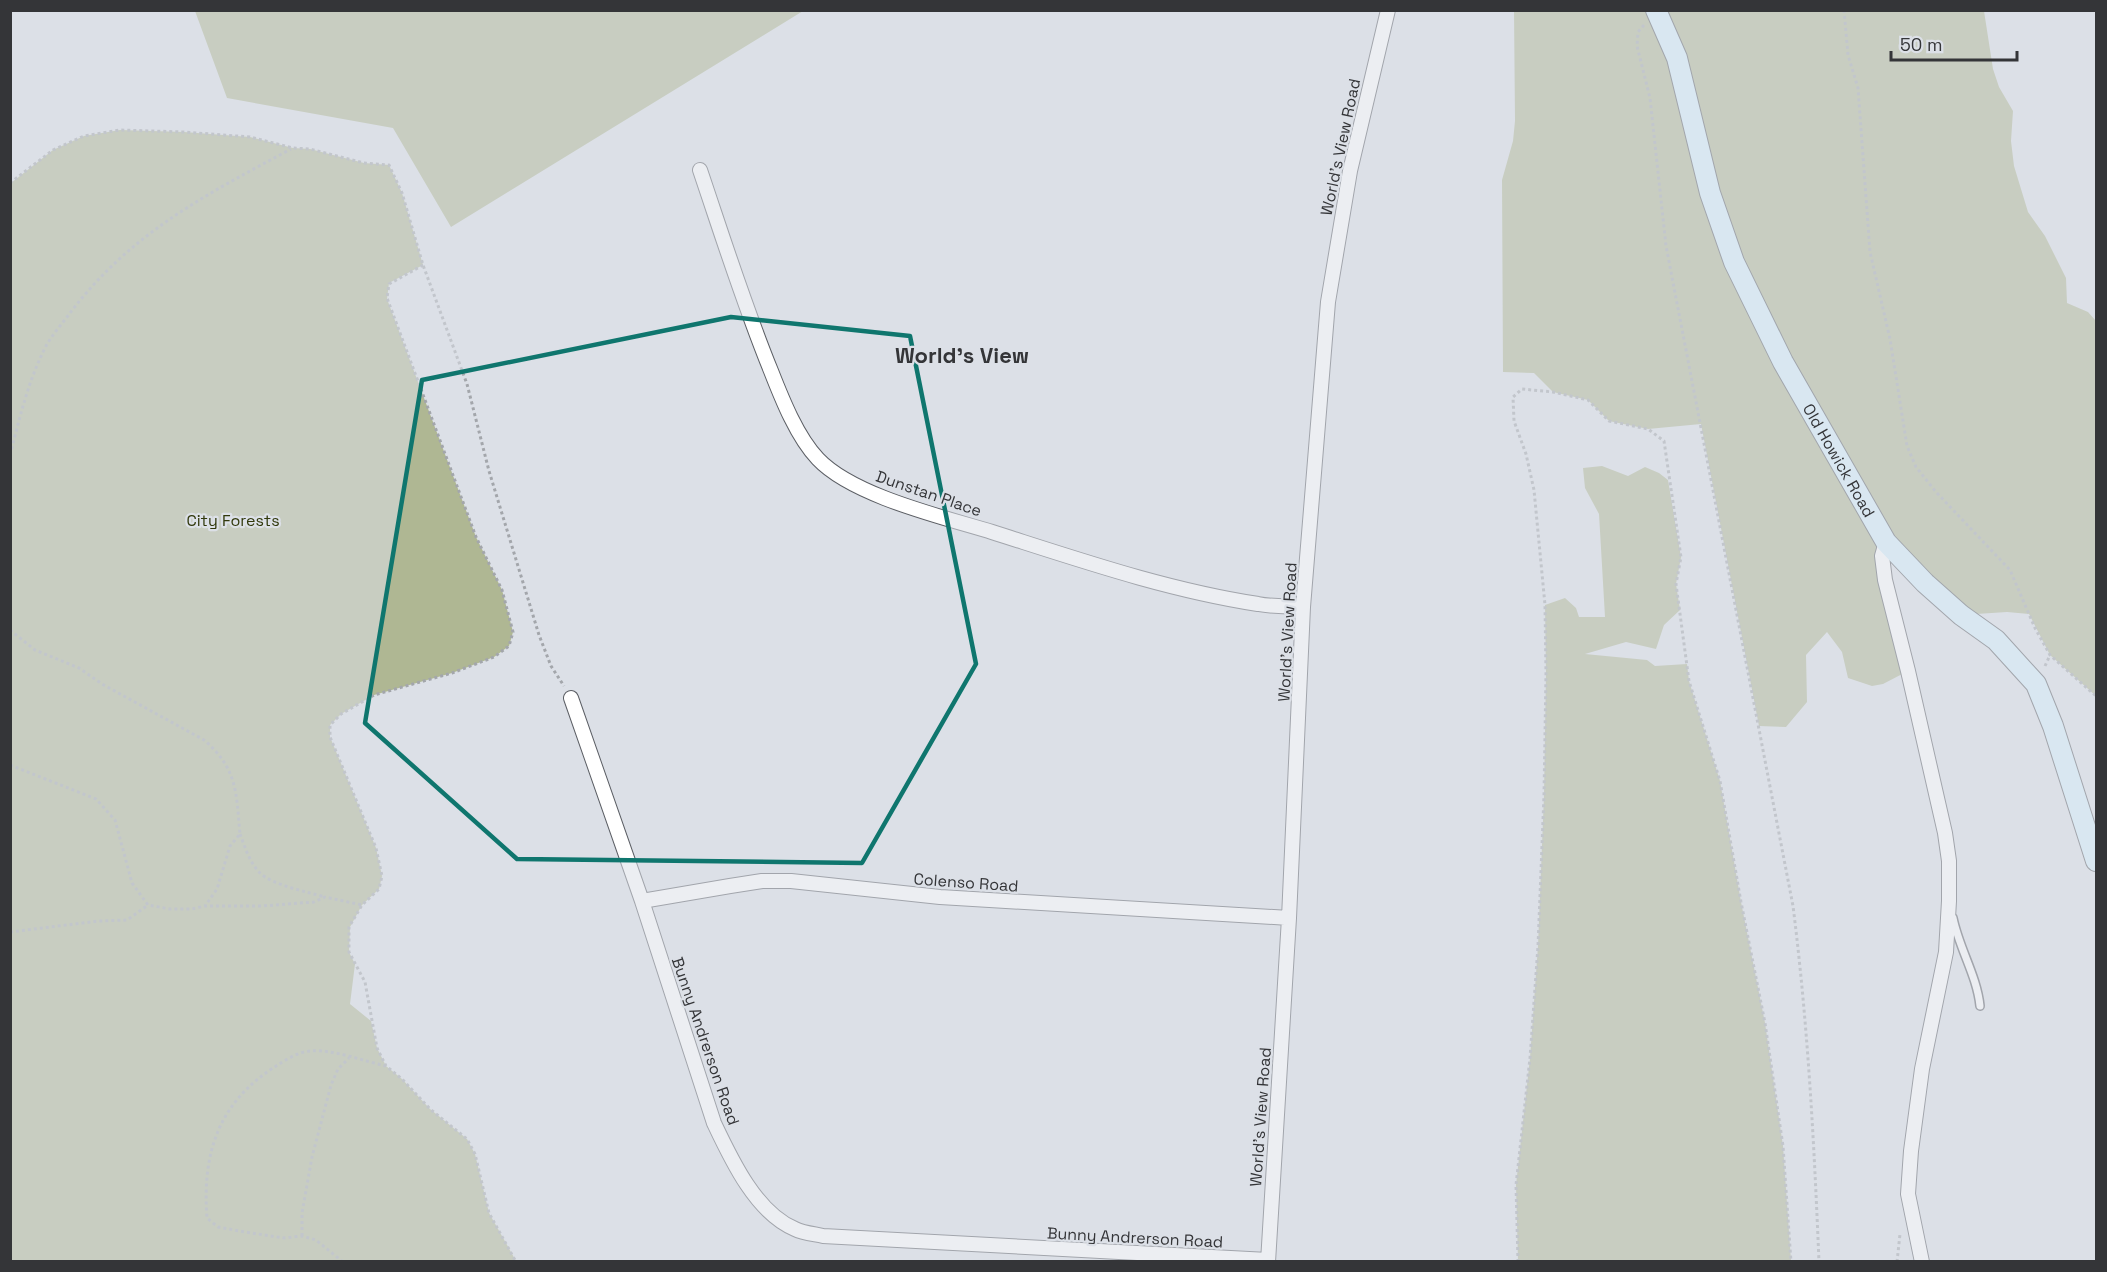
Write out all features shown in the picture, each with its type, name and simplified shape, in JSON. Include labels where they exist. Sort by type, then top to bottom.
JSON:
[{"type":"main road","name":"Old Howick Road","points":[[1656,11],[1677,58],[1710,193],[1734,262],[1783,362],[1886,542],[1925,583],[1961,615],[1996,640],[2036,684],[2053,726],[2097,861]]},
{"type":"street","name":"World's View Road","points":[[1268,1261],[1289,918],[1304,607],[1328,302],[1350,171],[1388,10]]},
{"type":"street","name":"Dunstan Place","points":[[700,170],[743,298],[778,389],[807,444],[817,458],[832,471],[896,502],[1107,569],[1150,581],[1260,605],[1304,607]]},
{"type":"street","points":[[1886,542],[1882,556],[1885,580],[1945,833],[1949,861],[1946,952],[1922,1069],[1909,1172],[1908,1194],[1922,1262]]},
{"type":"street","name":"Bunny Andrerson Road","points":[[571,698],[642,901],[718,1132],[737,1168],[760,1203],[778,1219],[795,1230],[823,1236],[1268,1261]]},
{"type":"street","name":"Colenso Road","points":[[642,901],[762,881],[791,881],[940,897],[1289,918]]},
{"type":"lane","points":[[1949,901],[1956,934],[1978,992],[1980,1006]]},
{"type":"path","points":[[1844,10],[1848,55],[1858,88],[1870,252],[1890,339],[1907,446],[1916,467],[1936,492],[2010,570],[2035,628],[2050,655],[2097,696]]},
{"type":"path","points":[[1656,11],[1638,32],[1637,46],[1650,98],[1666,246],[1794,906],[1811,1090],[1819,1262]]},
{"type":"path","points":[[10,183],[53,150],[84,136],[120,130],[250,137],[364,163],[389,165],[402,193],[423,265],[467,384],[489,471],[539,635],[552,666],[571,698]]},
{"type":"path","points":[[10,454],[27,388],[47,344],[91,286],[172,215],[231,180],[293,148]]},
{"type":"path","points":[[423,265],[389,284],[387,298],[476,537],[502,590],[513,632],[509,646],[494,657],[452,673],[374,695],[341,714],[330,725],[330,737],[376,848],[382,876],[379,889],[362,905],[350,927],[349,952],[364,982],[377,1048],[386,1066],[402,1079],[430,1109],[467,1139],[475,1154],[489,1213],[516,1262]]},
{"type":"path","points":[[1518,1262],[1516,1185],[1530,1058],[1538,946],[1546,673],[1545,605],[1534,490],[1526,454],[1514,421],[1513,397],[1522,389],[1553,392],[1588,400],[1608,421],[1648,429],[1664,441],[1681,557],[1676,584],[1689,681],[1720,781],[1765,1023],[1783,1146],[1791,1262]]},
{"type":"path","points":[[10,630],[35,650],[79,668],[102,684],[204,740],[218,752],[233,777],[240,834],[248,856],[260,874],[326,897],[362,905]]},
{"type":"path","points":[[10,765],[96,799],[116,820],[132,883],[148,905],[171,909],[192,909],[205,906],[231,908],[314,902],[326,897]]},
{"type":"path","points":[[205,906],[217,889],[230,846],[240,834]]},
{"type":"path","points":[[10,932],[99,921],[127,920],[148,905]]},
{"type":"path","points":[[343,1262],[316,1240],[302,1236],[284,1238],[218,1227],[207,1218],[207,1168],[216,1136],[229,1108],[254,1081],[286,1060],[306,1051],[322,1050],[386,1066]]},
{"type":"path","points":[[302,1236],[302,1213],[312,1157],[331,1085],[338,1069],[349,1058]]},
{"type":"highlighted area","points":[[731,317],[910,336],[976,664],[862,863],[517,859],[365,723],[422,380]]},
{"type":"green space","points":[[195,10],[803,11],[451,227],[393,128],[227,98]]},
{"type":"green space","points":[[1514,11],[1984,11],[1993,69],[1999,87],[2013,111],[2011,141],[2014,166],[2028,212],[2045,236],[2066,278],[2067,303],[2088,312],[2096,321],[2096,696],[2050,655],[2029,614],[2007,612],[1961,615],[1900,557],[1882,556],[1908,671],[1883,684],[1872,686],[1848,678],[1842,652],[1827,632],[1806,655],[1807,702],[1786,727],[1759,726],[1701,424],[1648,429],[1609,421],[1588,400],[1553,392],[1534,373],[1503,372],[1502,180],[1513,141],[1515,121]]},
{"type":"green space","name":"City Forests","points":[[120,130],[250,137],[364,163],[389,165],[402,193],[423,265],[389,283],[387,299],[476,537],[502,590],[513,632],[509,646],[494,657],[452,673],[374,695],[341,714],[330,725],[330,737],[376,848],[382,876],[379,889],[362,905],[350,927],[349,952],[355,964],[350,1004],[371,1021],[377,1048],[386,1066],[402,1079],[430,1109],[467,1139],[475,1154],[489,1213],[516,1261],[11,1261],[11,183],[53,150],[84,136]]},
{"type":"green space","points":[[1602,466],[1628,476],[1645,467],[1668,480],[1681,557],[1676,584],[1680,610],[1664,625],[1656,649],[1626,642],[1585,654],[1647,660],[1655,666],[1687,664],[1689,681],[1720,781],[1765,1023],[1783,1146],[1791,1261],[1518,1261],[1516,1185],[1530,1058],[1538,946],[1544,795],[1545,605],[1565,598],[1576,608],[1579,617],[1605,617],[1599,514],[1585,488],[1583,468]]},
{"type":"district","name":"World's View","points":[[962,355]]}]
